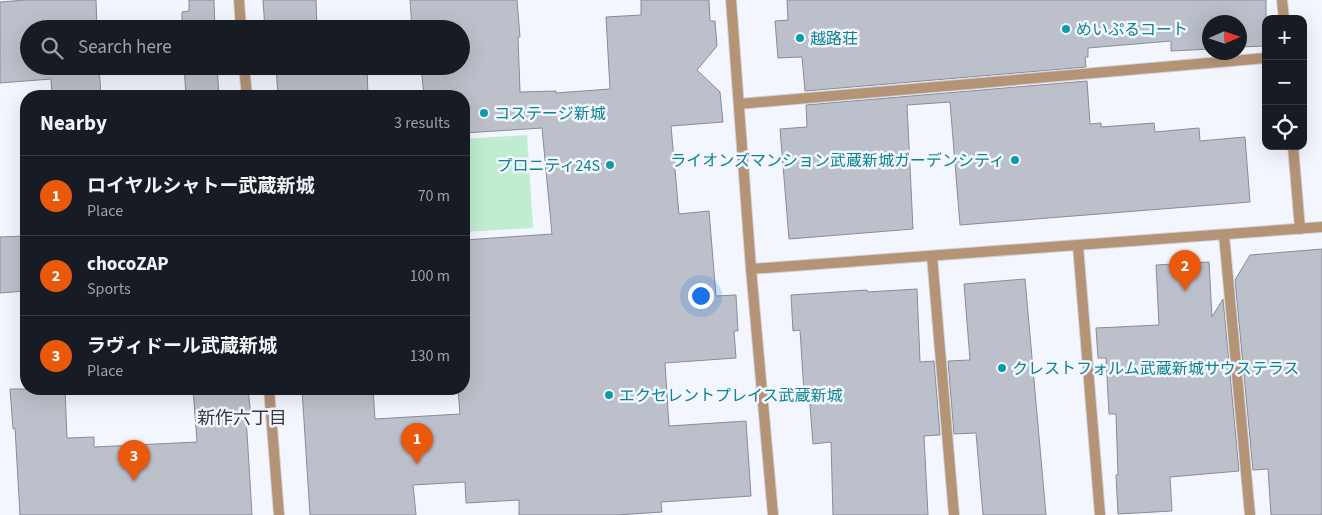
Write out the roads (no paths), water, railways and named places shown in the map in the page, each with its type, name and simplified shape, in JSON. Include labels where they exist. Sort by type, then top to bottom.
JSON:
[{"type":"street","points":[[239,0],[240,20]]},
{"type":"street","points":[[731,0],[751,269],[773,515]]},
{"type":"street","points":[[1282,0],[1284,15]]},
{"type":"street","points":[[739,104],[1262,58]]},
{"type":"street","points":[[245,75],[246,90]]},
{"type":"street","points":[[1294,150],[1300,229]]},
{"type":"street","points":[[751,269],[1322,227]]},
{"type":"street","points":[[1224,235],[1250,515]]},
{"type":"street","points":[[1078,246],[1100,515]]},
{"type":"street","points":[[932,256],[954,515]]},
{"type":"street","points":[[269,395],[279,515]]},
{"type":"place","name":"めいぷるコート","points":[[1066,29]]},
{"type":"place","name":"越路荘","points":[[800,38]]},
{"type":"place","name":"コステージ新城","points":[[484,113]]},
{"type":"place","name":"ライオンズマンション武蔵新城ガーデンシティ","points":[[1015,160]]},
{"type":"place","name":"プロニティ24S","points":[[610,165]]},
{"type":"place","name":"chocoZAP","points":[[1185,291]]},
{"type":"place","name":"クレストフォルム武蔵新城サウステラス","points":[[1002,368]]},
{"type":"place","name":"エクセレントプレイス武蔵新城","points":[[609,395]]},
{"type":"place","name":"ロイヤルシャトー武蔵新城","points":[[417,464]]},
{"type":"place","name":"ラヴィドール武蔵新城","points":[[134,481]]},
{"type":"district","name":"新作六丁目","points":[[242,418]]}]
